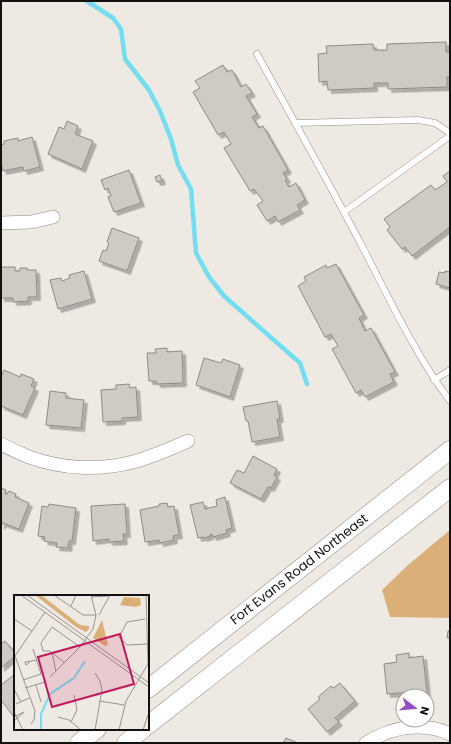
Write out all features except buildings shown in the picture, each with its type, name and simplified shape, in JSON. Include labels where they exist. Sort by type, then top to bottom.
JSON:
[{"type":"main road","name":"Fort Evans Road Northeast","points":[[149,688],[450,450]]},
{"type":"main road","points":[[149,724],[450,488]]},
{"type":"main road","points":[[79,743],[96,730]]},
{"type":"main road","points":[[126,743],[142,730]]},
{"type":"street","points":[[1,223],[31,222],[53,217]]},
{"type":"street","points":[[1,444],[30,457],[56,464],[82,467],[107,467],[133,462],[158,454],[188,441]]},
{"type":"street","points":[[366,743],[377,736],[393,730],[409,727],[427,727],[450,734]]},
{"type":"lane","points":[[257,54],[434,380],[450,401]]},
{"type":"lane","points":[[295,124],[418,120],[435,123],[450,134],[344,212]]},
{"type":"lane","points":[[434,380],[450,370]]},
{"type":"shaded area","points":[[450,530],[450,618],[390,617],[382,590],[408,565]]},
{"type":"waterway","points":[[87,1],[113,18],[121,29],[125,59],[149,90],[160,111],[171,139],[178,165],[191,189],[196,253],[209,277],[224,296],[300,363],[307,384]]}]
